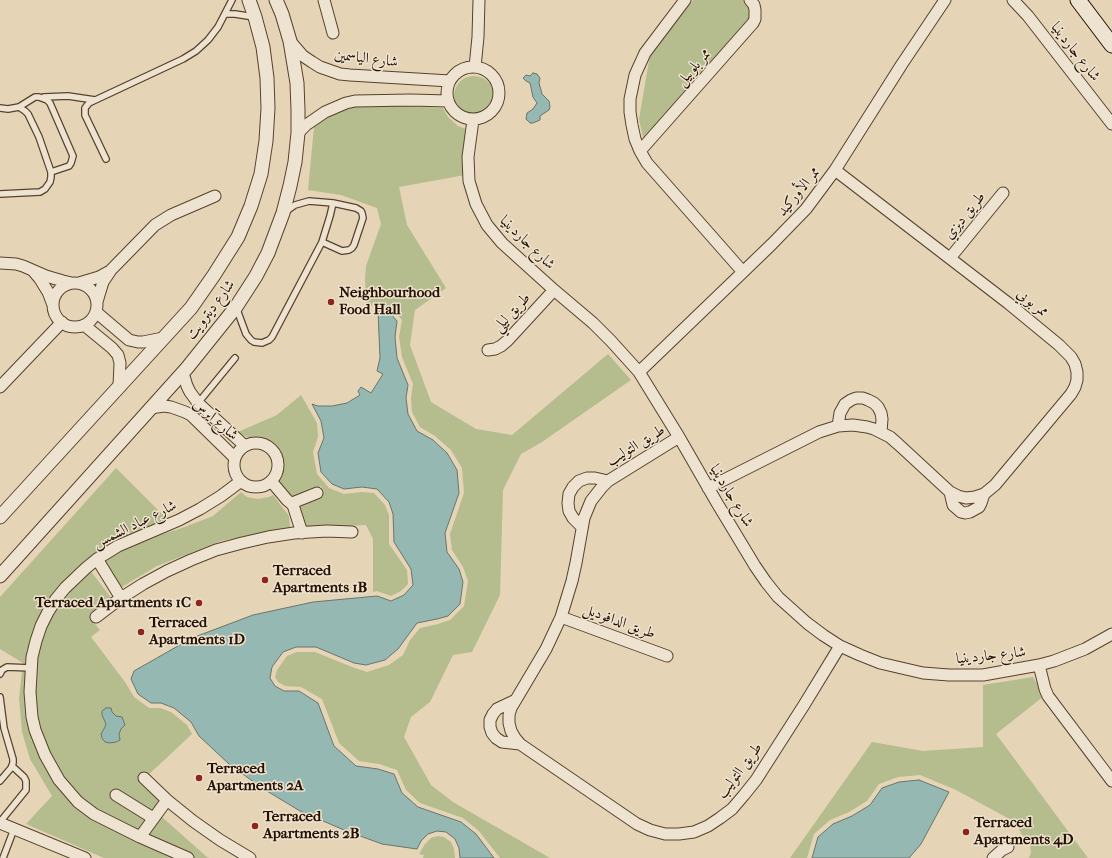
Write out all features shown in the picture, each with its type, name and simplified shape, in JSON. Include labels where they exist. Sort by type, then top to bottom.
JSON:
[{"type":"main road","points":[[1078,0],[1112,44]]},
{"type":"street","name":"شارع ديترويت","points":[[0,517],[191,308],[238,237],[251,206],[261,174],[266,141],[268,108],[263,47],[249,0]]},
{"type":"street","name":"شارع ديترويت","points":[[0,576],[183,372],[236,307],[250,286],[268,253],[283,213],[290,186],[295,162],[298,133],[296,83],[290,41],[276,0]]},
{"type":"street","points":[[324,0],[333,33]]},
{"type":"street","points":[[476,67],[479,0]]},
{"type":"street","points":[[685,0],[645,53],[635,75],[630,99],[633,132],[640,151],[647,163],[742,272]]},
{"type":"street","name":"ممر بلوبيل","points":[[640,151],[752,24],[755,19],[755,10],[754,5],[750,0]]},
{"type":"street","name":"ممر الأوركيد","points":[[638,372],[790,227],[810,204],[835,170],[902,64],[945,0]]},
{"type":"street","name":"شارع جاردينيا","points":[[1013,0],[1028,16],[1112,124]]},
{"type":"street","name":"شارع الياسمين","points":[[290,41],[312,62],[340,74],[450,81]]},
{"type":"street","points":[[476,67],[491,75],[499,90],[495,107],[489,114],[482,118],[473,120],[458,114],[452,108],[448,101],[447,94],[450,81],[455,75],[461,70],[476,67]]},
{"type":"street","points":[[298,133],[325,112],[346,102],[355,100],[448,101]]},
{"type":"street","name":"شارع جاردينيا","points":[[473,120],[468,157],[468,169],[472,193],[487,225],[502,243],[593,323],[638,372],[679,437],[755,566],[774,592],[807,624],[840,646],[880,663],[923,673],[966,676],[983,675],[1054,661],[1075,654],[1112,634]]},
{"type":"street","name":"ممر بوبي","points":[[708,488],[819,432],[838,426],[860,426],[881,432],[898,444],[950,492],[953,505],[961,512],[970,512],[979,507],[982,503],[984,494],[994,485],[1071,394],[1075,387],[1077,372],[1075,364],[1071,357],[1059,345],[950,258],[835,170]]},
{"type":"street","name":"طريق ديزي","points":[[950,258],[1003,193]]},
{"type":"street","points":[[31,268],[48,292],[57,318],[73,327],[84,325],[92,320],[103,282],[111,270],[155,225],[171,215],[215,196]]},
{"type":"street","points":[[0,263],[16,264],[31,268],[50,278],[63,282],[84,284],[94,292],[97,307],[126,337],[134,342],[163,338]]},
{"type":"street","points":[[53,305],[56,293],[60,288],[66,285],[99,277],[111,270]]},
{"type":"street","name":"طريق ليلي","points":[[488,350],[501,346],[554,290]]},
{"type":"street","points":[[0,387],[62,322]]},
{"type":"street","points":[[84,325],[112,348],[118,355],[120,363],[119,386]]},
{"type":"street","name":"شارع آيرس","points":[[183,372],[187,386],[198,403],[245,446]]},
{"type":"street","points":[[838,426],[840,413],[845,404],[856,398],[862,398],[874,403],[878,407],[882,419],[881,432]]},
{"type":"street","name":"شارع آيرس","points":[[150,408],[164,406],[178,409],[191,415],[235,458]]},
{"type":"street","name":"طريق التوليب","points":[[679,437],[608,481],[591,501],[582,527],[580,547],[572,581],[560,616],[538,665],[514,700],[511,708],[509,723],[512,735],[520,744],[637,824],[650,830],[665,834],[694,832],[708,826],[732,809],[756,780],[840,646]]},
{"type":"street","name":"شارع آيرس","points":[[241,481],[234,468],[235,458],[245,446],[252,443],[259,443],[266,445],[276,454],[278,468],[276,475],[271,481]]},
{"type":"street","name":"طريق التوليب","points":[[582,527],[573,518],[569,511],[569,494],[579,481],[587,478],[608,481]]},
{"type":"street","points":[[241,481],[246,485],[253,487],[259,487],[271,481],[294,508],[298,533]]},
{"type":"street","name":"شارع عباد الشمس","points":[[188,858],[140,837],[94,814],[78,802],[59,780],[45,755],[32,717],[30,692],[31,668],[36,641],[48,612],[56,598],[80,573],[118,546],[200,509],[241,481]]},
{"type":"street","points":[[289,501],[317,493]]},
{"type":"street","points":[[96,617],[143,584],[167,571],[210,553],[255,540],[298,533],[352,532]]},
{"type":"street","points":[[97,560],[121,598]]},
{"type":"street","name":"طريق الدافوديل","points":[[560,616],[667,656]]},
{"type":"street","points":[[1039,665],[1045,689],[1050,699],[1112,781]]},
{"type":"street","name":"طريق التوليب","points":[[514,700],[497,709],[492,714],[490,727],[496,738],[502,742],[520,744]]},
{"type":"street","points":[[144,778],[167,800],[193,821],[220,840],[250,858]]},
{"type":"street","points":[[116,795],[154,818]]},
{"type":"street","points":[[140,837],[167,800]]},
{"type":"street","points":[[0,823],[85,858]]},
{"type":"street","points":[[993,858],[1008,846]]},
{"type":"lane","points":[[106,159],[84,115],[85,108],[89,103],[183,59],[196,51],[208,40],[225,14],[232,0]]},
{"type":"lane","points":[[225,14],[255,17]]},
{"type":"lane","points":[[0,108],[8,109],[19,107],[39,96],[68,96],[95,100]]},
{"type":"lane","points":[[44,97],[50,103],[73,156],[69,166],[51,172]]},
{"type":"lane","points":[[0,194],[40,192],[45,189],[50,182],[51,172],[38,137],[30,118],[25,111],[19,107]]},
{"type":"lane","points":[[283,213],[295,205],[309,201],[333,203],[359,209],[363,218],[354,245],[349,250],[342,251],[322,242]]},
{"type":"lane","points":[[236,307],[248,337],[254,342],[262,343],[272,337],[322,242],[333,203]]},
{"type":"lane","points":[[198,403],[234,358]]},
{"type":"lane","points":[[0,674],[2,670],[7,668],[31,668]]},
{"type":"lane","points":[[0,697],[4,728],[13,759],[12,766],[0,781]]},
{"type":"lane","points":[[0,823],[26,790],[26,781],[24,777],[12,766]]},
{"type":"lane","points":[[5,857],[14,829]]},
{"type":"green space","points":[[693,0],[743,0],[749,6],[750,18],[644,142],[639,119],[650,55]]},
{"type":"green space","points":[[478,76],[485,79],[491,85],[494,96],[493,104],[485,113],[478,116],[470,116],[463,113],[455,104],[454,92],[457,85],[466,77]]},
{"type":"green space","points":[[362,104],[443,108],[448,117],[458,126],[466,129],[463,161],[465,175],[399,187],[407,225],[446,288],[415,310],[410,345],[431,402],[476,429],[512,435],[608,354],[631,380],[542,442],[521,454],[503,490],[500,595],[472,652],[453,655],[430,702],[411,717],[404,737],[431,785],[453,802],[550,858],[500,858],[479,831],[463,818],[420,803],[406,790],[397,770],[379,764],[359,761],[339,743],[322,699],[301,687],[285,686],[278,682],[275,677],[277,670],[287,656],[297,652],[315,652],[367,672],[389,665],[403,655],[410,640],[420,628],[450,620],[464,606],[468,581],[463,567],[452,550],[450,534],[464,493],[462,468],[451,450],[435,436],[420,427],[412,412],[411,398],[413,384],[402,357],[399,337],[402,320],[391,307],[366,305],[366,266],[381,224],[377,208],[341,195],[308,190],[314,127],[333,114]]},
{"type":"green space","points":[[301,395],[317,423],[318,437],[313,452],[317,474],[329,488],[344,494],[362,492],[374,493],[385,505],[389,515],[389,544],[407,570],[408,584],[401,591],[391,596],[377,591],[373,592],[373,539],[366,525],[305,528],[298,508],[324,492],[321,486],[291,499],[278,482],[282,476],[284,466],[282,455],[277,445],[267,439],[257,437],[249,438],[238,432],[277,415]]},
{"type":"green space","points":[[116,468],[172,524],[72,575],[33,644],[35,737],[71,801],[177,858],[104,858],[26,824],[52,796],[30,759],[22,732],[19,698],[23,663],[0,649],[0,597]]},
{"type":"green space","points":[[241,492],[247,497],[258,499],[273,495],[289,516],[290,527],[221,541],[157,566],[115,591],[103,560],[131,544],[182,528],[213,516]]},
{"type":"green space","points":[[90,570],[115,603],[90,618],[100,630],[91,637],[125,682],[134,697],[149,708],[160,708],[171,712],[187,725],[192,734],[144,779],[166,803],[139,833],[100,813],[76,796],[55,767],[41,736],[33,692],[39,646],[53,611],[77,580]]},
{"type":"green space","points":[[1033,677],[1044,696],[996,734],[1088,858],[1029,858],[1031,853],[1030,845],[1027,839],[1021,834],[1017,823],[956,790],[920,775],[898,777],[879,784],[867,801],[849,812],[830,820],[814,834],[807,858],[790,858],[872,742],[923,751],[983,747],[983,685]]},
{"type":"green space","points":[[162,817],[210,858],[191,858],[145,835]]},
{"type":"green space","points":[[438,836],[444,837],[451,842],[454,849],[455,858],[423,858],[424,855],[419,854],[431,838]]},
{"type":"water","points":[[533,73],[537,74],[540,78],[539,83],[542,94],[549,101],[550,107],[549,110],[540,116],[540,120],[530,123],[526,119],[527,113],[533,109],[537,103],[533,97],[530,83],[523,78],[526,75],[530,76]]},
{"type":"water","points":[[378,311],[389,312],[397,321],[395,337],[397,358],[408,385],[406,398],[408,414],[417,431],[433,440],[447,453],[457,470],[459,493],[445,533],[447,552],[459,569],[463,582],[460,604],[448,616],[417,623],[398,649],[385,660],[366,665],[354,663],[316,647],[296,647],[283,652],[272,667],[270,678],[275,686],[284,691],[299,691],[318,703],[334,746],[356,766],[378,769],[394,774],[402,793],[418,807],[461,822],[476,834],[494,858],[460,858],[459,848],[455,839],[446,832],[437,831],[428,834],[421,841],[417,849],[382,844],[300,811],[262,788],[229,764],[199,736],[191,722],[174,708],[161,703],[151,703],[138,694],[131,679],[134,671],[192,638],[253,615],[313,602],[377,596],[391,601],[404,595],[413,585],[411,569],[394,542],[393,514],[389,502],[377,489],[362,487],[344,489],[332,484],[321,472],[318,453],[324,438],[321,421],[312,404],[318,406],[332,406],[347,403],[360,395],[358,391],[361,387],[371,393],[383,374],[377,371],[380,358]]},
{"type":"water","points":[[106,708],[111,708],[112,712],[116,716],[122,717],[125,725],[119,734],[120,740],[116,742],[105,742],[102,738],[101,734],[106,724],[102,711]]},
{"type":"water","points":[[919,780],[949,792],[921,844],[909,858],[812,858],[818,837],[833,824],[852,816],[870,805],[882,788],[899,782]]},
{"type":"place","name":"Neighbourhood Food Hall","points":[[331,302]]},
{"type":"place","name":"Terraced Apartments 1B","points":[[265,580]]},
{"type":"place","name":"Terraced Apartments 1C","points":[[199,603]]},
{"type":"place","name":"Terraced Apartments 1D","points":[[141,632]]},
{"type":"place","name":"Terraced Apartments 2A","points":[[199,778]]},
{"type":"place","name":"Terraced Apartments 2B","points":[[255,826]]},
{"type":"place","name":"Terraced Apartments 4D","points":[[966,832]]}]
